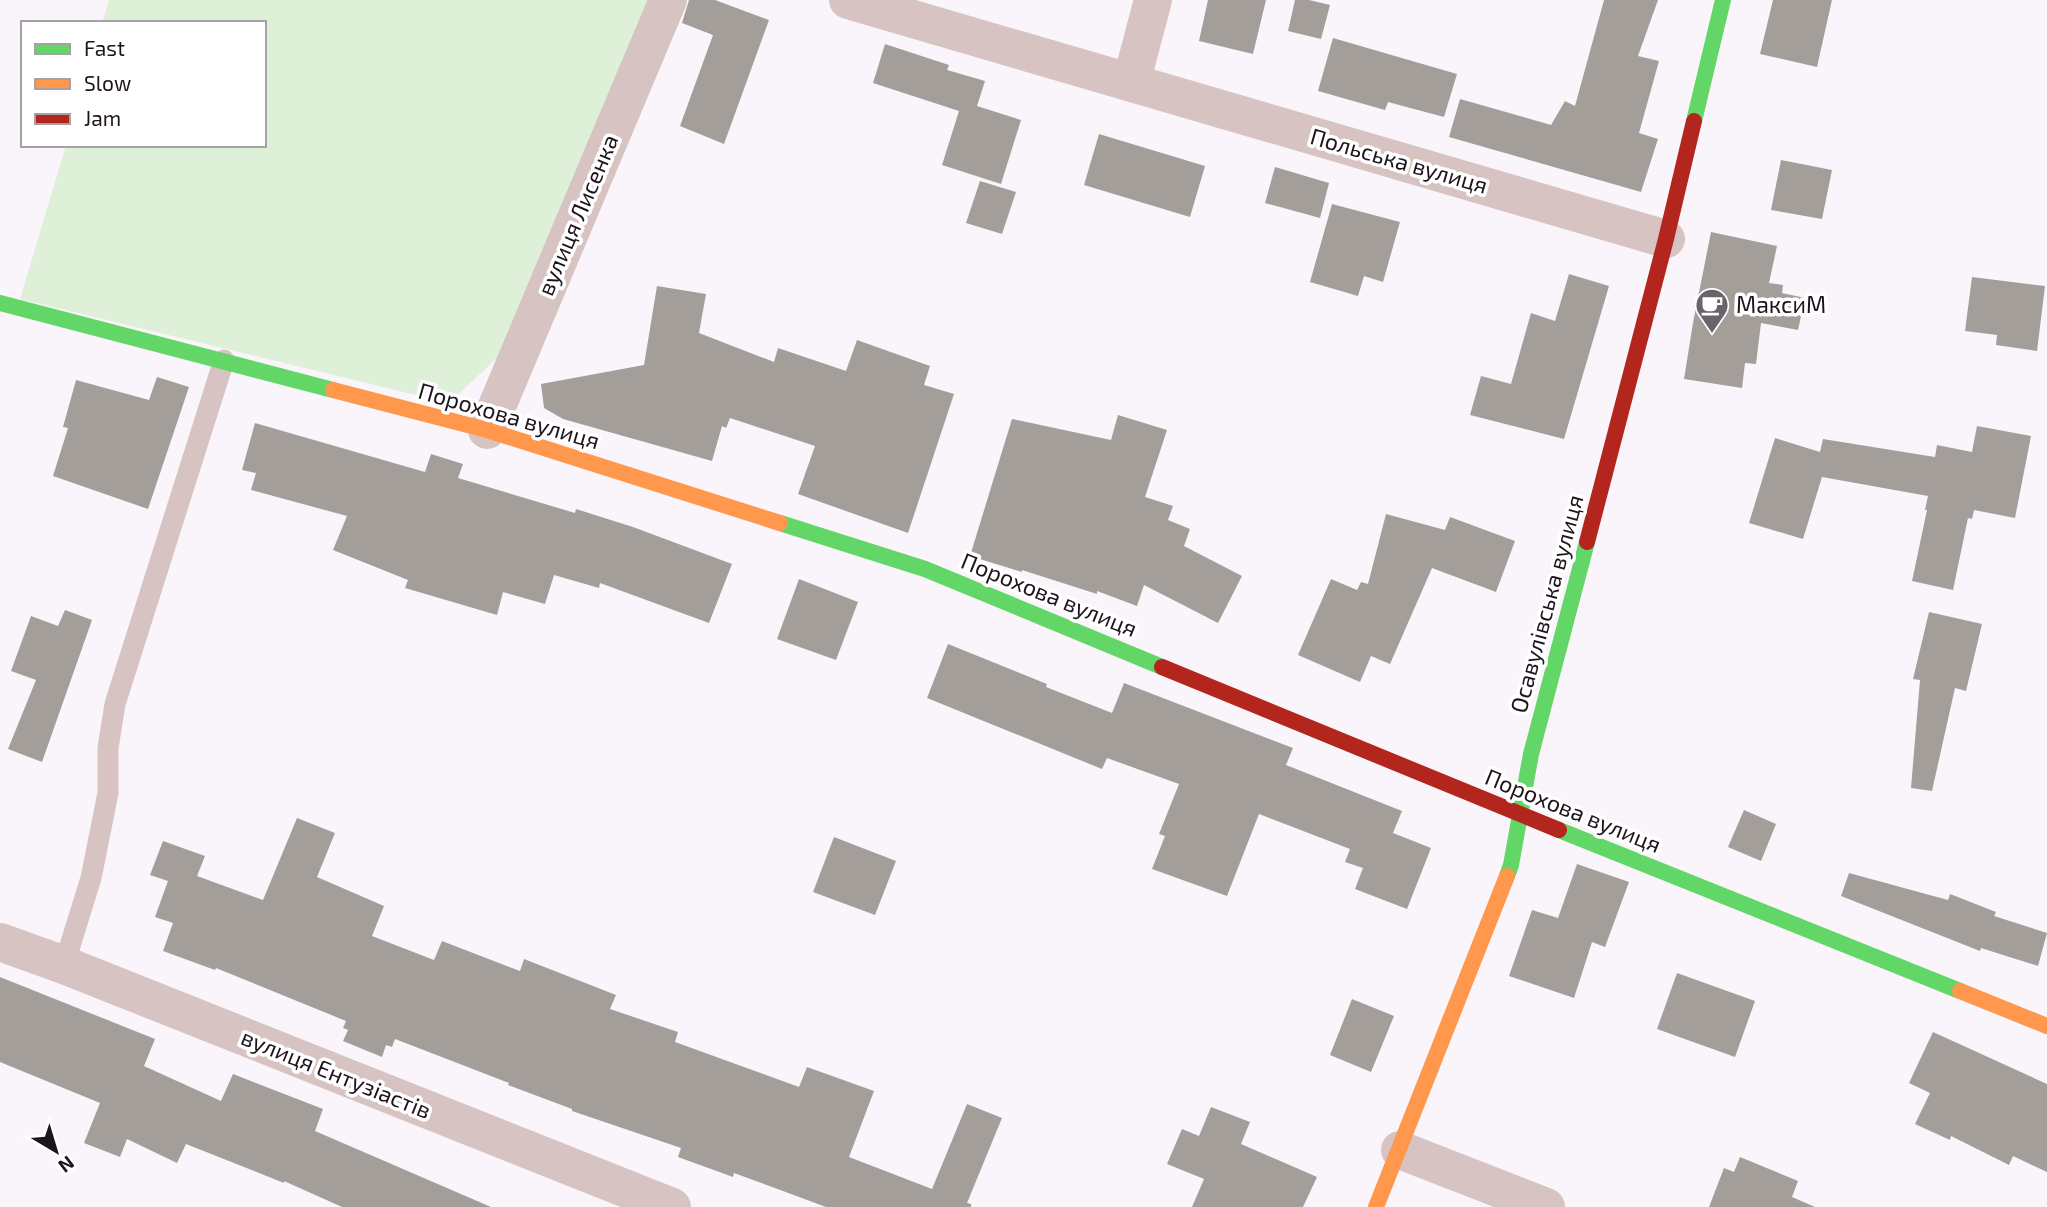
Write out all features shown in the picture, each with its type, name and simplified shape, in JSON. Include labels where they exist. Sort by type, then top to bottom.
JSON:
[{"type":"street","name":"вулиця Лисенка","points":[[487,430],[668,0]]},
{"type":"street","name":"Польська вулиця","points":[[848,0],[1667,239]]},
{"type":"street","points":[[1131,83],[1153,0]]},
{"type":"street","name":"Осавулівська вулиця","points":[[1376,1207],[1511,865],[1531,754],[1667,239],[1723,0]]},
{"type":"street","name":"Порохова вулиця","points":[[0,303],[487,430],[925,569],[1521,815],[2047,1026]]},
{"type":"street","name":"вулиця Ентузіастів","points":[[0,942],[672,1207]]},
{"type":"street","points":[[1400,1150],[1546,1207]]},
{"type":"lane","points":[[64,965],[91,877],[106,805],[108,748],[115,705],[224,360]]},
{"type":"green space","points":[[109,0],[656,0],[512,344],[449,403],[20,299],[65,147],[266,147],[266,21],[103,21]]},
{"type":"building","points":[[689,0],[715,0],[769,20],[724,144],[680,126],[713,35],[682,23]]},
{"type":"building","points":[[1208,0],[1266,0],[1253,54],[1199,41]]},
{"type":"building","points":[[1295,0],[1330,5],[1321,39],[1288,31]]},
{"type":"building","points":[[1604,0],[1658,0],[1638,56],[1659,61],[1639,133],[1658,139],[1641,192],[1449,137],[1460,99],[1551,125],[1565,101],[1575,106]]},
{"type":"building","points":[[1773,0],[1832,0],[1817,67],[1760,54]]},
{"type":"building","points":[[1333,38],[1457,74],[1444,117],[1388,102],[1385,110],[1318,91]]},
{"type":"building","points":[[885,44],[949,65],[947,70],[985,81],[977,106],[1021,120],[1001,184],[942,165],[959,111],[873,83]]},
{"type":"building","points":[[1099,134],[1205,166],[1190,217],[1084,185]]},
{"type":"building","points":[[1781,160],[1832,170],[1822,219],[1771,210]]},
{"type":"building","points":[[1275,167],[1329,183],[1320,218],[1265,203]]},
{"type":"building","points":[[980,181],[1016,192],[1002,234],[966,223]]},
{"type":"building","points":[[1332,204],[1400,222],[1383,282],[1364,276],[1358,296],[1310,282]]},
{"type":"building","points":[[1711,232],[1777,246],[1769,283],[1783,285],[1782,293],[1805,298],[1798,330],[1761,323],[1756,364],[1745,363],[1742,388],[1684,379]]},
{"type":"building","points":[[1569,274],[1609,286],[1564,439],[1470,415],[1481,376],[1511,384],[1531,313],[1555,321]]},
{"type":"building","points":[[1972,277],[2045,286],[2037,351],[1996,345],[1997,335],[1965,331]]},
{"type":"building","points":[[657,286],[706,294],[699,333],[774,362],[778,348],[846,371],[857,340],[930,366],[924,385],[954,394],[908,533],[798,494],[815,446],[730,418],[726,428],[722,426],[712,461],[563,419],[544,408],[541,384],[644,365]]},
{"type":"building","points":[[157,377],[189,387],[148,509],[53,476],[68,428],[63,427],[76,380],[149,400]]},
{"type":"building","points":[[1118,415],[1167,430],[1145,497],[1173,506],[1168,520],[1190,529],[1184,546],[1242,576],[1218,623],[1144,585],[1137,606],[1097,591],[1097,594],[970,556],[1012,419],[1111,440]]},
{"type":"building","points":[[255,423],[425,472],[431,454],[463,464],[458,478],[575,513],[576,509],[732,564],[709,623],[600,583],[599,588],[554,575],[545,604],[503,592],[497,615],[405,588],[408,580],[333,550],[347,516],[251,490],[256,473],[242,470]]},
{"type":"building","points":[[1977,426],[2031,436],[2015,518],[1974,510],[1972,519],[1968,518],[1953,590],[1912,581],[1928,496],[1822,477],[1803,539],[1749,523],[1775,438],[1820,452],[1823,439],[1935,457],[1937,445],[1972,452]]},
{"type":"building","points":[[1386,514],[1445,530],[1450,517],[1515,541],[1496,592],[1432,568],[1390,664],[1371,656],[1360,682],[1298,655],[1331,579],[1357,590],[1361,582],[1368,584]]},
{"type":"building","points":[[799,579],[858,602],[836,660],[777,639]]},
{"type":"building","points":[[65,610],[92,620],[42,762],[8,749],[36,680],[11,671],[31,616],[58,626]]},
{"type":"building","points":[[1929,612],[1982,624],[1966,691],[1955,688],[1932,791],[1911,788],[1920,680],[1913,679]]},
{"type":"building","points":[[948,644],[1112,713],[1124,683],[1293,748],[1286,765],[1402,811],[1393,833],[1431,848],[1407,909],[1355,889],[1363,868],[1345,862],[1350,849],[1259,814],[1227,896],[1152,869],[1165,836],[1159,834],[1179,784],[1107,758],[1102,769],[927,698]]},
{"type":"building","points":[[1744,810],[1776,824],[1761,861],[1728,847]]},
{"type":"building","points":[[297,818],[335,833],[317,877],[384,906],[372,936],[434,960],[442,941],[520,971],[524,959],[616,995],[610,1009],[678,1032],[675,1042],[799,1087],[807,1067],[874,1091],[849,1157],[932,1189],[967,1104],[1002,1118],[967,1203],[971,1204],[971,1207],[826,1207],[734,1173],[733,1177],[678,1157],[681,1148],[572,1111],[508,1085],[509,1083],[395,1039],[392,1047],[386,1045],[382,1057],[343,1041],[348,1030],[343,1028],[346,1021],[216,968],[215,970],[163,951],[173,923],[155,917],[168,881],[150,875],[163,841],[205,856],[197,876],[263,900]]},
{"type":"building","points":[[834,837],[896,861],[875,915],[813,892]]},
{"type":"building","points":[[1577,864],[1629,882],[1605,947],[1592,942],[1574,998],[1509,976],[1532,910],[1558,918]]},
{"type":"building","points":[[1849,873],[1948,900],[1950,894],[1996,912],[1994,916],[2047,933],[2038,966],[1981,948],[1980,951],[1841,896]]},
{"type":"building","points":[[1677,973],[1755,1001],[1735,1057],[1657,1029]]},
{"type":"building","points":[[0,977],[155,1039],[144,1066],[221,1101],[233,1074],[323,1109],[315,1131],[491,1207],[342,1207],[284,1181],[186,1144],[177,1163],[127,1139],[120,1157],[84,1143],[100,1103],[0,1062]]},
{"type":"building","points":[[1352,999],[1394,1016],[1371,1072],[1330,1055]]},
{"type":"building","points":[[1933,1032],[2047,1084],[2047,1172],[2013,1156],[2009,1165],[1951,1136],[1950,1140],[1915,1124],[1930,1093],[1909,1083]]},
{"type":"building","points":[[1211,1107],[1250,1122],[1241,1144],[1317,1177],[1303,1207],[1192,1207],[1204,1179],[1167,1164],[1182,1129],[1199,1136]]},
{"type":"building","points":[[1740,1157],[1798,1181],[1792,1197],[1815,1207],[1709,1207],[1724,1168],[1734,1172]]},
{"type":"traffic: fast","points":[[1694,121],[1723,0]]},
{"type":"traffic: fast","points":[[0,303],[333,390]]},
{"type":"traffic: fast","points":[[780,523],[925,569],[1162,667]]},
{"type":"traffic: fast","points":[[1507,876],[1531,754],[1587,542]]},
{"type":"traffic: fast","points":[[1559,830],[1960,991]]},
{"type":"traffic: slow","points":[[333,390],[487,430],[780,523]]},
{"type":"traffic: slow","points":[[1376,1207],[1507,876]]},
{"type":"traffic: slow","points":[[1960,991],[2047,1026]]},
{"type":"traffic: jam","points":[[1587,542],[1694,121]]},
{"type":"traffic: jam","points":[[1162,667],[1559,830]]},
{"type":"place","name":"МаксиМ","points":[[1712,335]]}]
